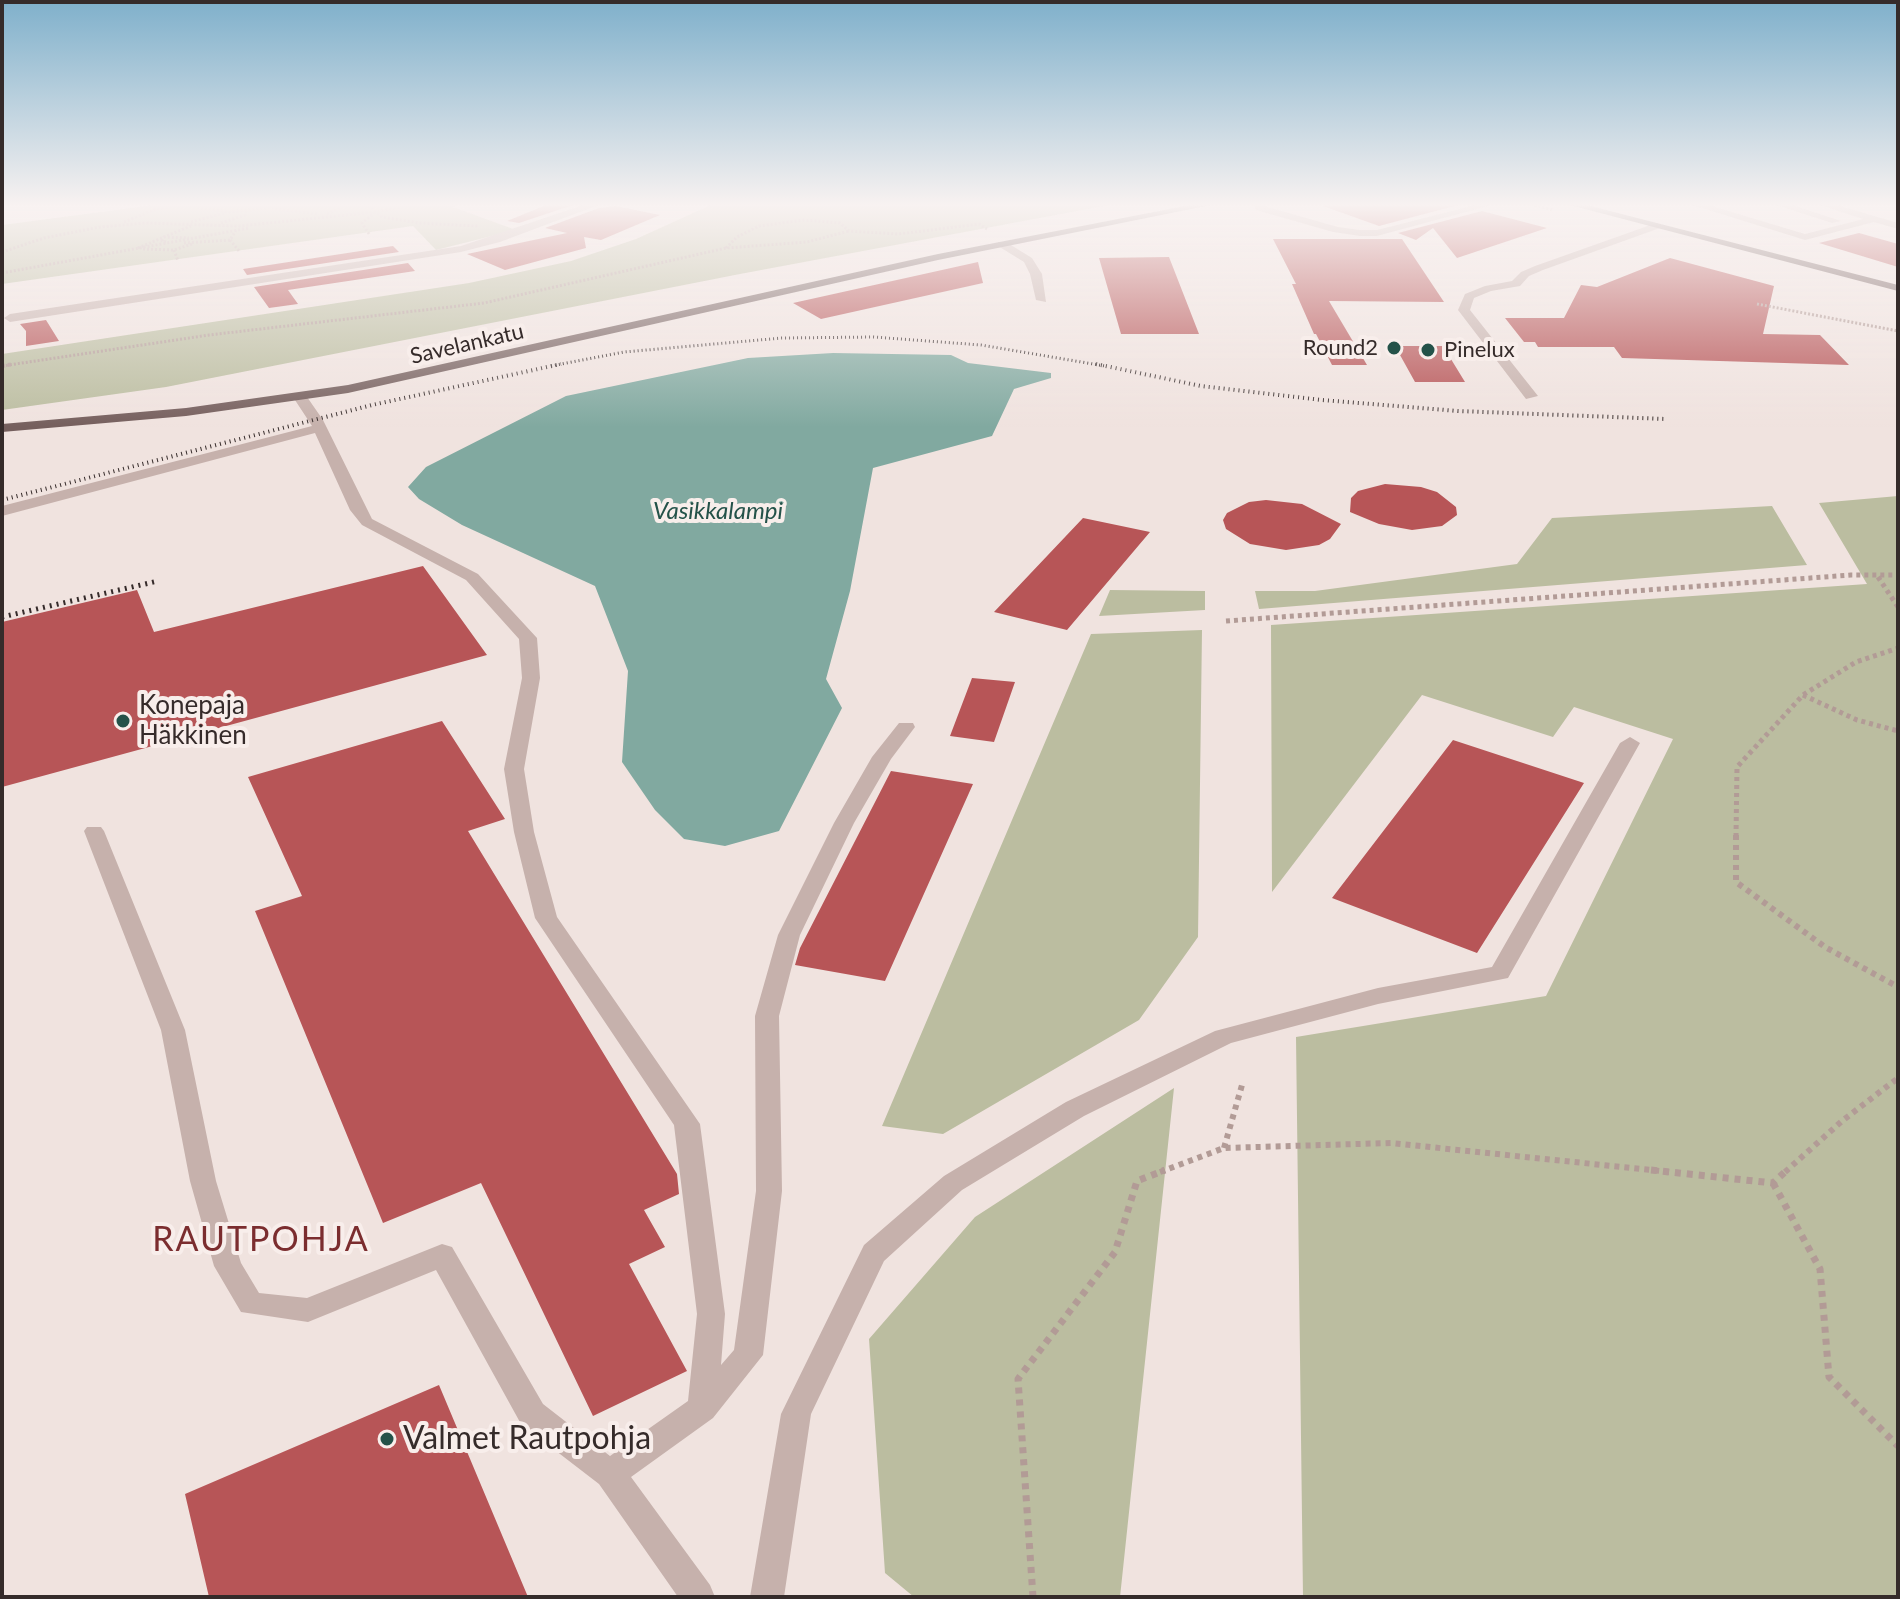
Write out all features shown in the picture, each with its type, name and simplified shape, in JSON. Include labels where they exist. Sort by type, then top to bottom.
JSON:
[{"type":"main road","name":"Savelankatu","points":[[2,428],[186,412],[300,397],[438,371],[853,278]]},
{"type":"main road","points":[[1857,278],[1898,288]]},
{"type":"street","points":[[10,318],[274,278]]},
{"type":"street","points":[[1037,278],[1042,300]]},
{"type":"street","points":[[1522,278],[1516,284],[1489,288],[1469,296],[1464,310],[1531,396]]},
{"type":"street","points":[[300,397],[320,428],[358,510],[367,522],[472,577],[528,638],[531,678],[514,769],[524,832],[546,918],[687,1124],[711,1314],[702,1408]]},
{"type":"street","points":[[2,511],[320,428]]},
{"type":"street","points":[[610,1474],[702,1408],[748,1355],[769,1191],[767,1016],[789,935],[844,823],[882,757],[906,727]]},
{"type":"street","points":[[767,1597],[796,1414],[874,1253],[953,1183],[1075,1109],[1223,1037],[1378,996],[1500,973],[1630,743]]},
{"type":"street","points":[[94,831],[173,1030],[203,1181],[228,1266],[251,1304],[308,1310],[442,1255],[532,1414],[610,1474],[698,1597]]},
{"type":"path","points":[[2,366],[209,335],[484,303],[596,278]]},
{"type":"path","points":[[1757,304],[1898,331]]},
{"type":"path","points":[[1226,621],[1851,575],[1898,575]]},
{"type":"path","points":[[1878,577],[1898,607]]},
{"type":"path","points":[[1898,648],[1856,662],[1803,695],[1737,767],[1736,882],[1825,947],[1898,987]]},
{"type":"path","points":[[1803,695],[1857,720],[1898,731]]},
{"type":"path","points":[[1033,1597],[1018,1379],[1115,1252],[1137,1181],[1224,1148],[1391,1143],[1773,1183],[1842,1121],[1898,1078]]},
{"type":"path","points":[[1224,1148],[1242,1085]]},
{"type":"path","points":[[1773,1183],[1820,1269],[1829,1377],[1898,1446]]},
{"type":"green space","points":[[2,278],[47,278],[2,284]]},
{"type":"green space","points":[[494,278],[722,278],[166,387],[2,410],[2,354]]},
{"type":"green space","points":[[1898,496],[1898,1597],[1303,1597],[1296,1037],[1546,996],[1673,739],[1574,707],[1553,737],[1422,695],[1272,892],[1271,625],[1867,584],[1819,503]]},
{"type":"green space","points":[[1772,506],[1807,565],[1259,609],[1255,591],[1315,591],[1517,564],[1552,518]]},
{"type":"green space","points":[[1110,590],[1205,591],[1205,610],[1099,616]]},
{"type":"green space","points":[[1202,630],[1198,937],[1139,1020],[943,1134],[882,1126],[1091,634]]},
{"type":"green space","points":[[1174,1088],[1120,1597],[914,1597],[885,1573],[869,1339],[975,1217]]},
{"type":"water","name":"Vasikkalampi","points":[[833,353],[951,355],[968,363],[1051,373],[1051,378],[1014,389],[992,436],[873,468],[850,591],[826,679],[842,708],[779,831],[725,846],[684,839],[655,810],[622,762],[628,671],[595,586],[462,525],[419,499],[408,487],[426,467],[566,396],[748,358]]},
{"type":"building","points":[[314,278],[371,278],[288,290],[298,304],[269,308],[254,287]]},
{"type":"building","points":[[908,278],[982,278],[983,283],[821,319],[793,303]]},
{"type":"building","points":[[1105,278],[1177,278],[1199,334],[1121,334]]},
{"type":"building","points":[[1293,278],[1428,278],[1444,302],[1329,301],[1367,365],[1332,365],[1314,334],[1292,284],[1296,284]]},
{"type":"building","points":[[1621,278],[1743,278],[1774,286],[1763,334],[1820,335],[1849,365],[1622,358],[1614,347],[1538,347],[1535,342],[1524,342],[1505,318],[1564,318],[1581,285],[1597,287]]},
{"type":"building","points":[[46,320],[59,341],[26,346],[26,331],[20,324]]},
{"type":"building","points":[[1395,346],[1443,346],[1465,382],[1415,382]]},
{"type":"building","points":[[1385,484],[1421,487],[1437,492],[1456,507],[1457,515],[1442,526],[1412,530],[1379,524],[1350,512],[1351,498],[1358,491]]},
{"type":"building","points":[[1266,500],[1302,504],[1341,524],[1330,539],[1319,545],[1286,550],[1250,544],[1226,529],[1223,520],[1227,513],[1249,502]]},
{"type":"building","points":[[1083,518],[1150,532],[1067,630],[994,612]]},
{"type":"building","name":"Konepaja Häkkinen","points":[[423,566],[487,655],[2,787],[2,622],[137,590],[154,632]]},
{"type":"building","points":[[972,678],[1015,682],[994,742],[950,736]]},
{"type":"building","points":[[442,721],[505,819],[468,831],[677,1174],[679,1194],[644,1210],[665,1247],[629,1264],[687,1371],[593,1416],[481,1183],[383,1223],[255,911],[302,896],[248,777]]},
{"type":"building","points":[[1453,740],[1584,783],[1477,953],[1332,898]]},
{"type":"building","points":[[891,771],[973,784],[885,981],[795,965],[800,948]]},
{"type":"building","name":"Valmet Rautpohja","points":[[439,1385],[528,1597],[209,1597],[185,1494]]},
{"type":"railway","points":[[558,365],[624,352],[782,338],[874,337],[981,345],[1105,366]]},
{"type":"railway","points":[[1096,364],[1201,386],[1322,400],[1458,411],[1666,419]]},
{"type":"railway","points":[[2,500],[372,405],[558,365]]},
{"type":"railway","points":[[551,366],[558,365]]},
{"type":"railway","points":[[2,617],[158,581]]},
{"type":"place","name":"Round2","points":[[1394,348]]},
{"type":"place","name":"Pinelux","points":[[1428,350]]},
{"type":"place","name":"Konepaja Häkkinen","points":[[123,721]]},
{"type":"place","name":"Valmet Rautpohja","points":[[387,1439]]},
{"type":"district","name":"RAUTPOHJA","points":[[261,1240]]}]
